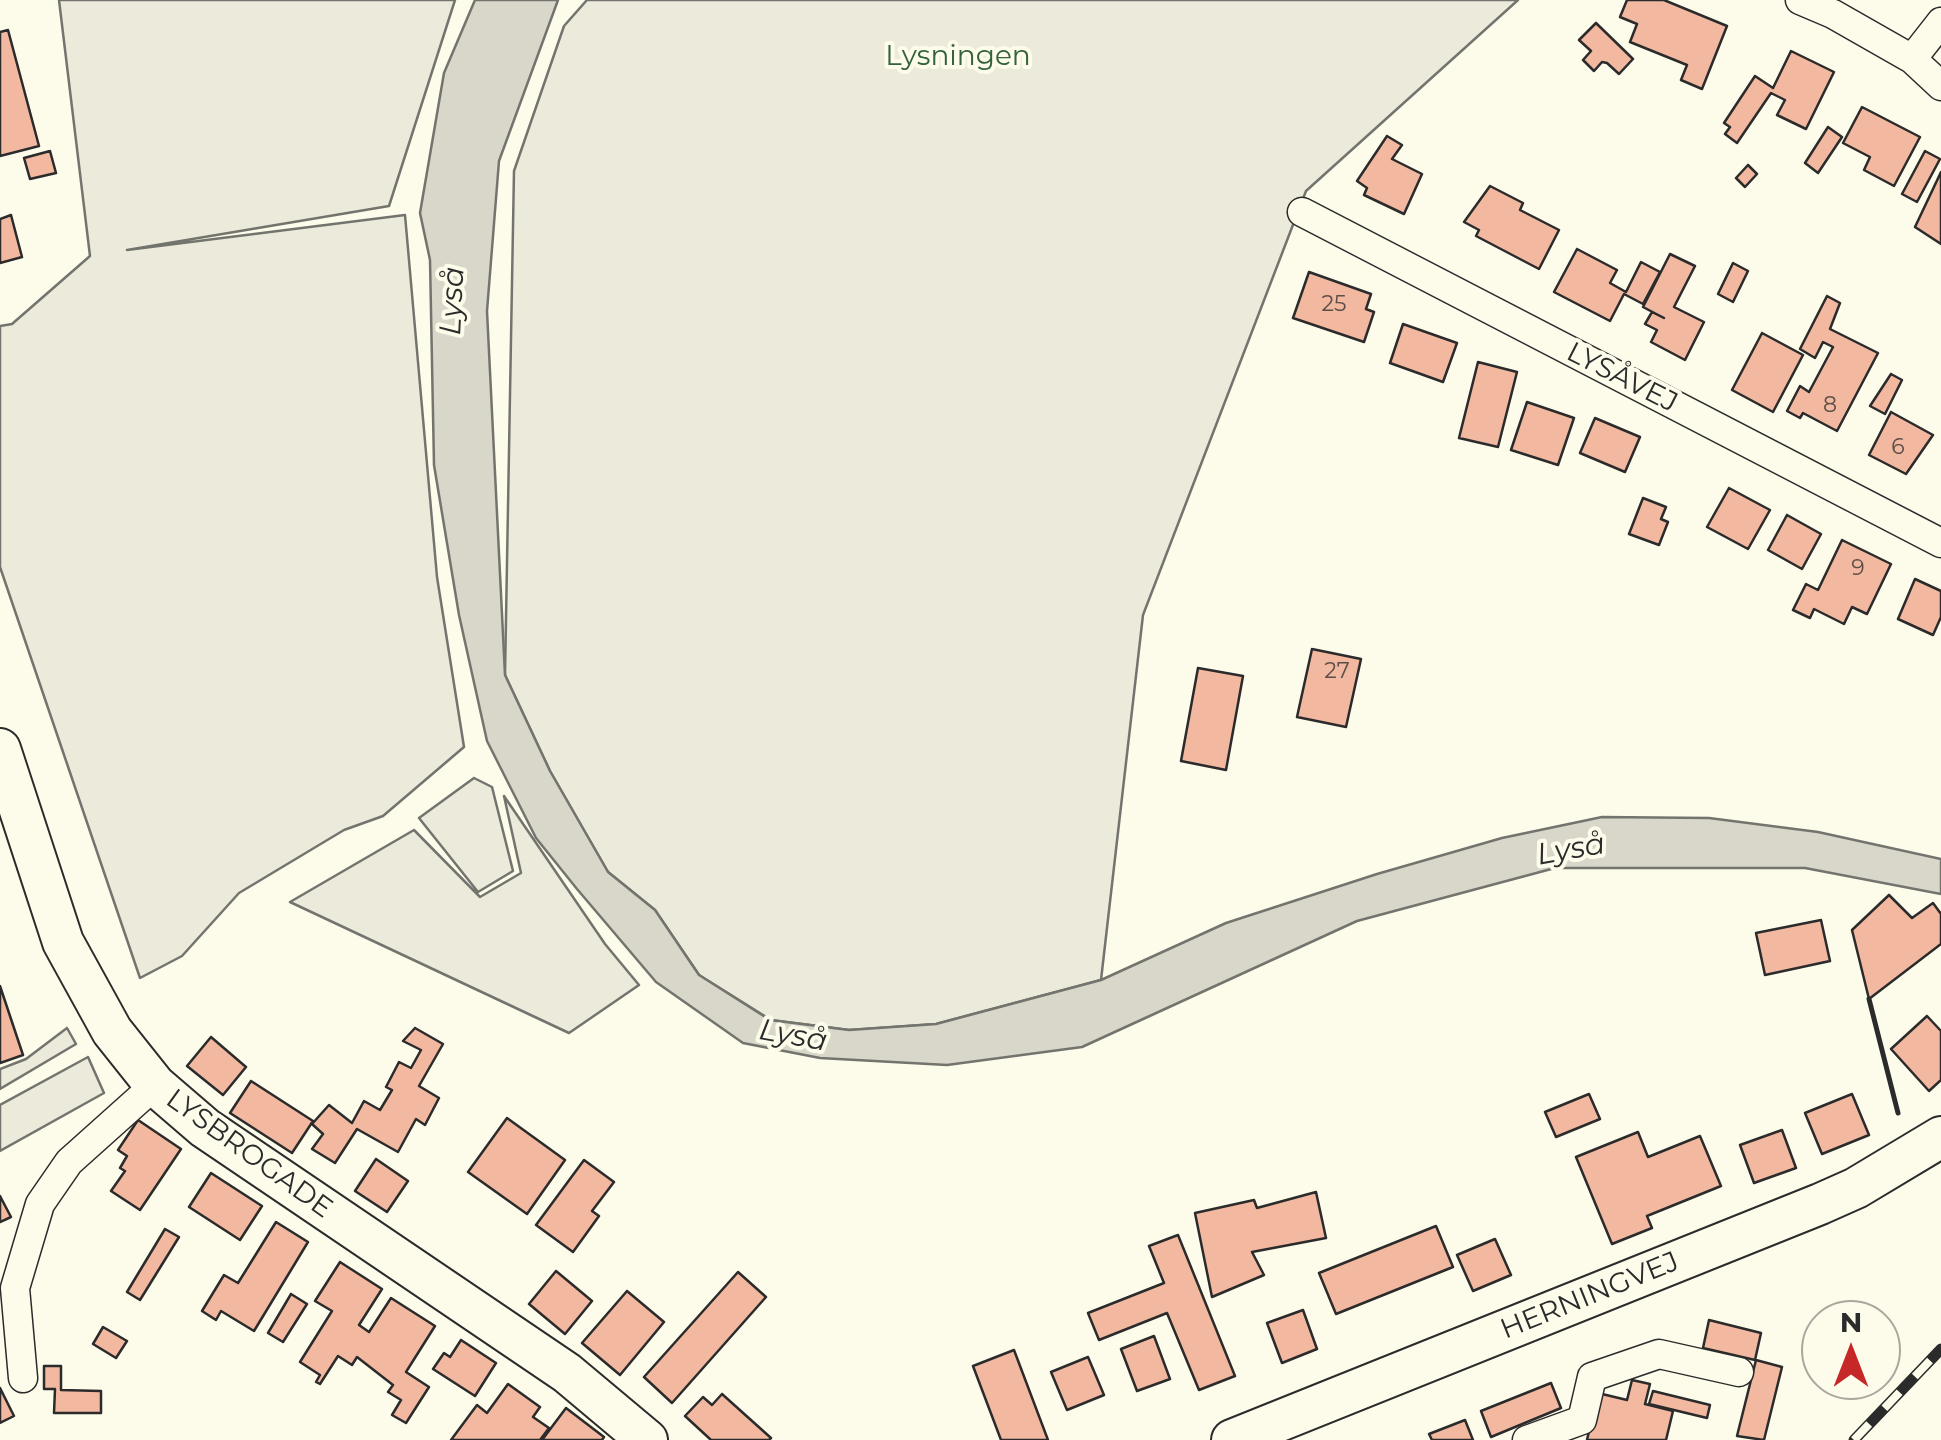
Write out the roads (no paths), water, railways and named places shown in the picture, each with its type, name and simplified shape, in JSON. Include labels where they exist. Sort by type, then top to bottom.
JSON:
[{"type":"street","points":[[1800,0],[1912,59],[1941,86]]},
{"type":"street","points":[[1912,59],[1941,22]]},
{"type":"street","name":"LYSÅVEJ","points":[[1302,212],[1941,544]]},
{"type":"street","name":"LYSBROGADE","points":[[0,748],[63,942],[112,1031],[155,1085],[205,1128],[566,1373],[647,1440]]},
{"type":"street","points":[[23,1378],[15,1288],[40,1204],[69,1162],[155,1085]]},
{"type":"street","name":"HERNINGVEJ","points":[[1232,1440],[1286,1430],[1820,1204],[1856,1188],[1941,1138]]},
{"type":"street","points":[[1527,1440],[1582,1420],[1592,1377],[1659,1354],[1739,1372]]},
{"type":"water","name":"Lyså","points":[[475,0],[558,0],[499,161],[487,311],[505,675],[550,771],[608,872],[655,910],[699,975],[770,1020],[849,1030],[936,1024],[1101,980],[1226,923],[1377,874],[1502,838],[1602,817],[1709,818],[1818,832],[1941,859],[1941,894],[1805,868],[1555,868],[1357,921],[1082,1047],[947,1065],[820,1058],[743,1043],[656,982],[577,889],[536,838],[487,741],[459,615],[434,465],[430,260],[420,213],[444,73]]},
{"type":"railway","points":[[1854,1440],[1941,1349]]},
{"type":"park label","name":"Lysningen","points":[[958,57]]}]
